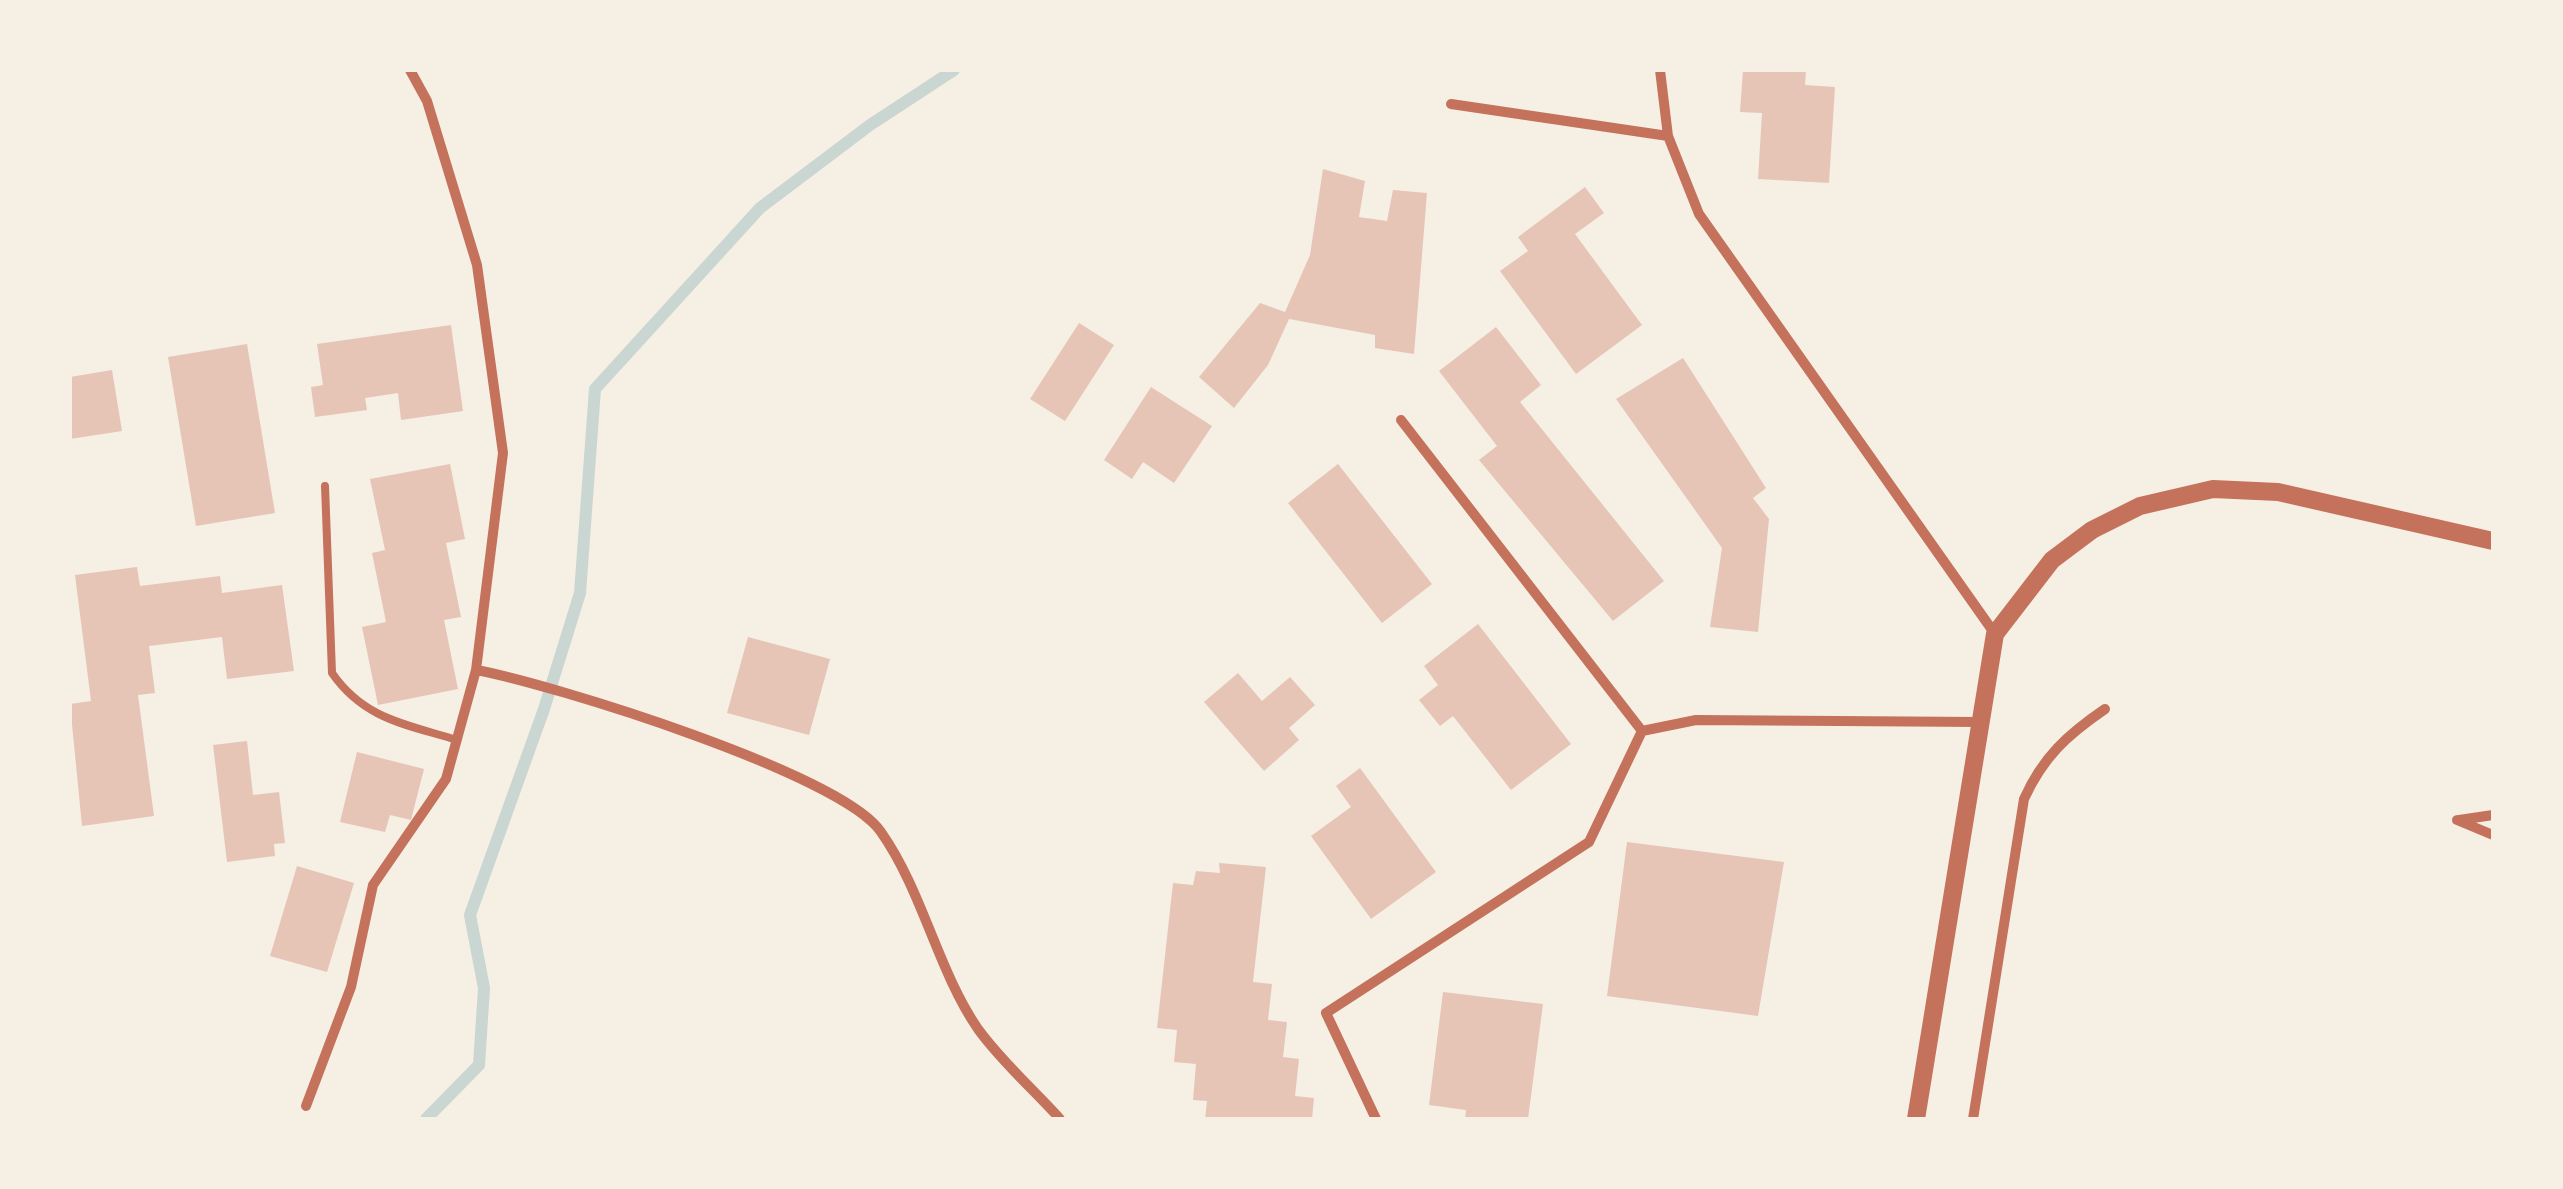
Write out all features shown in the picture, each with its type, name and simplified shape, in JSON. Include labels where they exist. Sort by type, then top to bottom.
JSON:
[{"type":"street","points":[[306,1106],[351,987],[374,884],[446,779],[476,670],[503,453],[477,265],[427,101],[410,70]]},
{"type":"street","points":[[1660,70],[1668,136],[1699,214],[1995,634]]},
{"type":"street","points":[[1450,104],[1668,136]]},
{"type":"street","points":[[1400,420],[1642,731]]},
{"type":"street","points":[[1916,1119],[1995,634],[2052,560],[2114,518],[2172,496],[2213,489],[2278,492],[2493,541]]},
{"type":"street","points":[[476,670],[582,694],[755,760],[852,806],[879,828],[978,1029],[1060,1119]]},
{"type":"street","points":[[1974,1119],[2024,799],[2040,764],[2068,734],[2106,709]]},
{"type":"street","points":[[1642,731],[1696,720],[1979,722]]},
{"type":"street","points":[[1376,1119],[1326,1013],[1588,842],[1642,731]]},
{"type":"street","points":[[2493,815],[2457,820],[2493,835]]},
{"type":"lane","points":[[325,486],[332,673],[349,698],[378,716],[456,740]]},
{"type":"building","points":[[1743,70],[1806,70],[1805,85],[1835,87],[1829,183],[1758,179],[1762,113],[1740,112]]},
{"type":"building","points":[[1323,169],[1365,181],[1359,217],[1387,221],[1393,190],[1427,193],[1414,354],[1375,348],[1375,335],[1289,319],[1268,365],[1234,408],[1199,377],[1260,303],[1285,312],[1310,255]]},
{"type":"building","points":[[1585,187],[1604,213],[1575,234],[1642,325],[1576,374],[1500,271],[1528,251],[1518,237]]},
{"type":"building","points":[[1079,323],[1114,345],[1065,421],[1030,399]]},
{"type":"building","points":[[451,325],[463,411],[401,420],[398,393],[365,398],[367,410],[315,417],[311,387],[323,385],[317,344]]},
{"type":"building","points":[[1496,327],[1541,385],[1520,402],[1664,581],[1613,621],[1479,460],[1497,446],[1439,371]]},
{"type":"building","points":[[247,344],[275,513],[196,526],[168,357]]},
{"type":"building","points":[[1683,358],[1766,488],[1753,498],[1769,519],[1758,632],[1710,627],[1722,548],[1616,399]]},
{"type":"building","points":[[112,370],[122,431],[70,439],[70,377]]},
{"type":"building","points":[[1151,387],[1212,426],[1174,483],[1143,462],[1132,479],[1104,460]]},
{"type":"building","points":[[450,464],[465,539],[446,543],[461,617],[444,620],[458,689],[378,705],[362,627],[386,622],[372,553],[385,550],[370,479]]},
{"type":"building","points":[[1338,464],[1432,584],[1382,623],[1288,503]]},
{"type":"building","points":[[137,567],[140,586],[220,576],[222,593],[282,585],[294,671],[227,679],[222,637],[149,646],[155,693],[138,695],[154,816],[82,826],[70,704],[91,701],[75,575]]},
{"type":"building","points":[[1478,624],[1571,744],[1511,790],[1453,716],[1440,726],[1419,700],[1438,685],[1424,666]]},
{"type":"building","points":[[748,637],[830,659],[809,735],[727,713]]},
{"type":"building","points":[[1238,673],[1262,701],[1290,677],[1315,705],[1289,728],[1299,740],[1264,771],[1204,702]]},
{"type":"building","points":[[247,741],[253,795],[279,792],[285,843],[274,844],[275,856],[227,862],[213,745]]},
{"type":"building","points":[[357,752],[424,769],[411,820],[390,815],[385,832],[340,822]]},
{"type":"building","points":[[1360,768],[1436,872],[1371,919],[1311,836],[1351,807],[1336,786]]},
{"type":"building","points":[[1627,842],[1784,862],[1758,1016],[1607,996]]},
{"type":"building","points":[[1219,863],[1266,867],[1253,982],[1272,984],[1268,1020],[1287,1022],[1283,1057],[1299,1059],[1295,1096],[1314,1098],[1312,1119],[1205,1119],[1207,1101],[1193,1100],[1196,1064],[1174,1062],[1177,1030],[1157,1028],[1173,883],[1193,885],[1196,871],[1220,873]]},
{"type":"building","points":[[297,866],[354,883],[327,972],[270,956]]},
{"type":"building","points":[[1443,992],[1543,1004],[1528,1119],[1465,1119],[1466,1110],[1429,1105]]},
{"type":"waterway","points":[[426,1119],[479,1065],[484,988],[470,915],[544,709],[580,593],[595,389],[760,208],[870,125],[954,70]]}]
